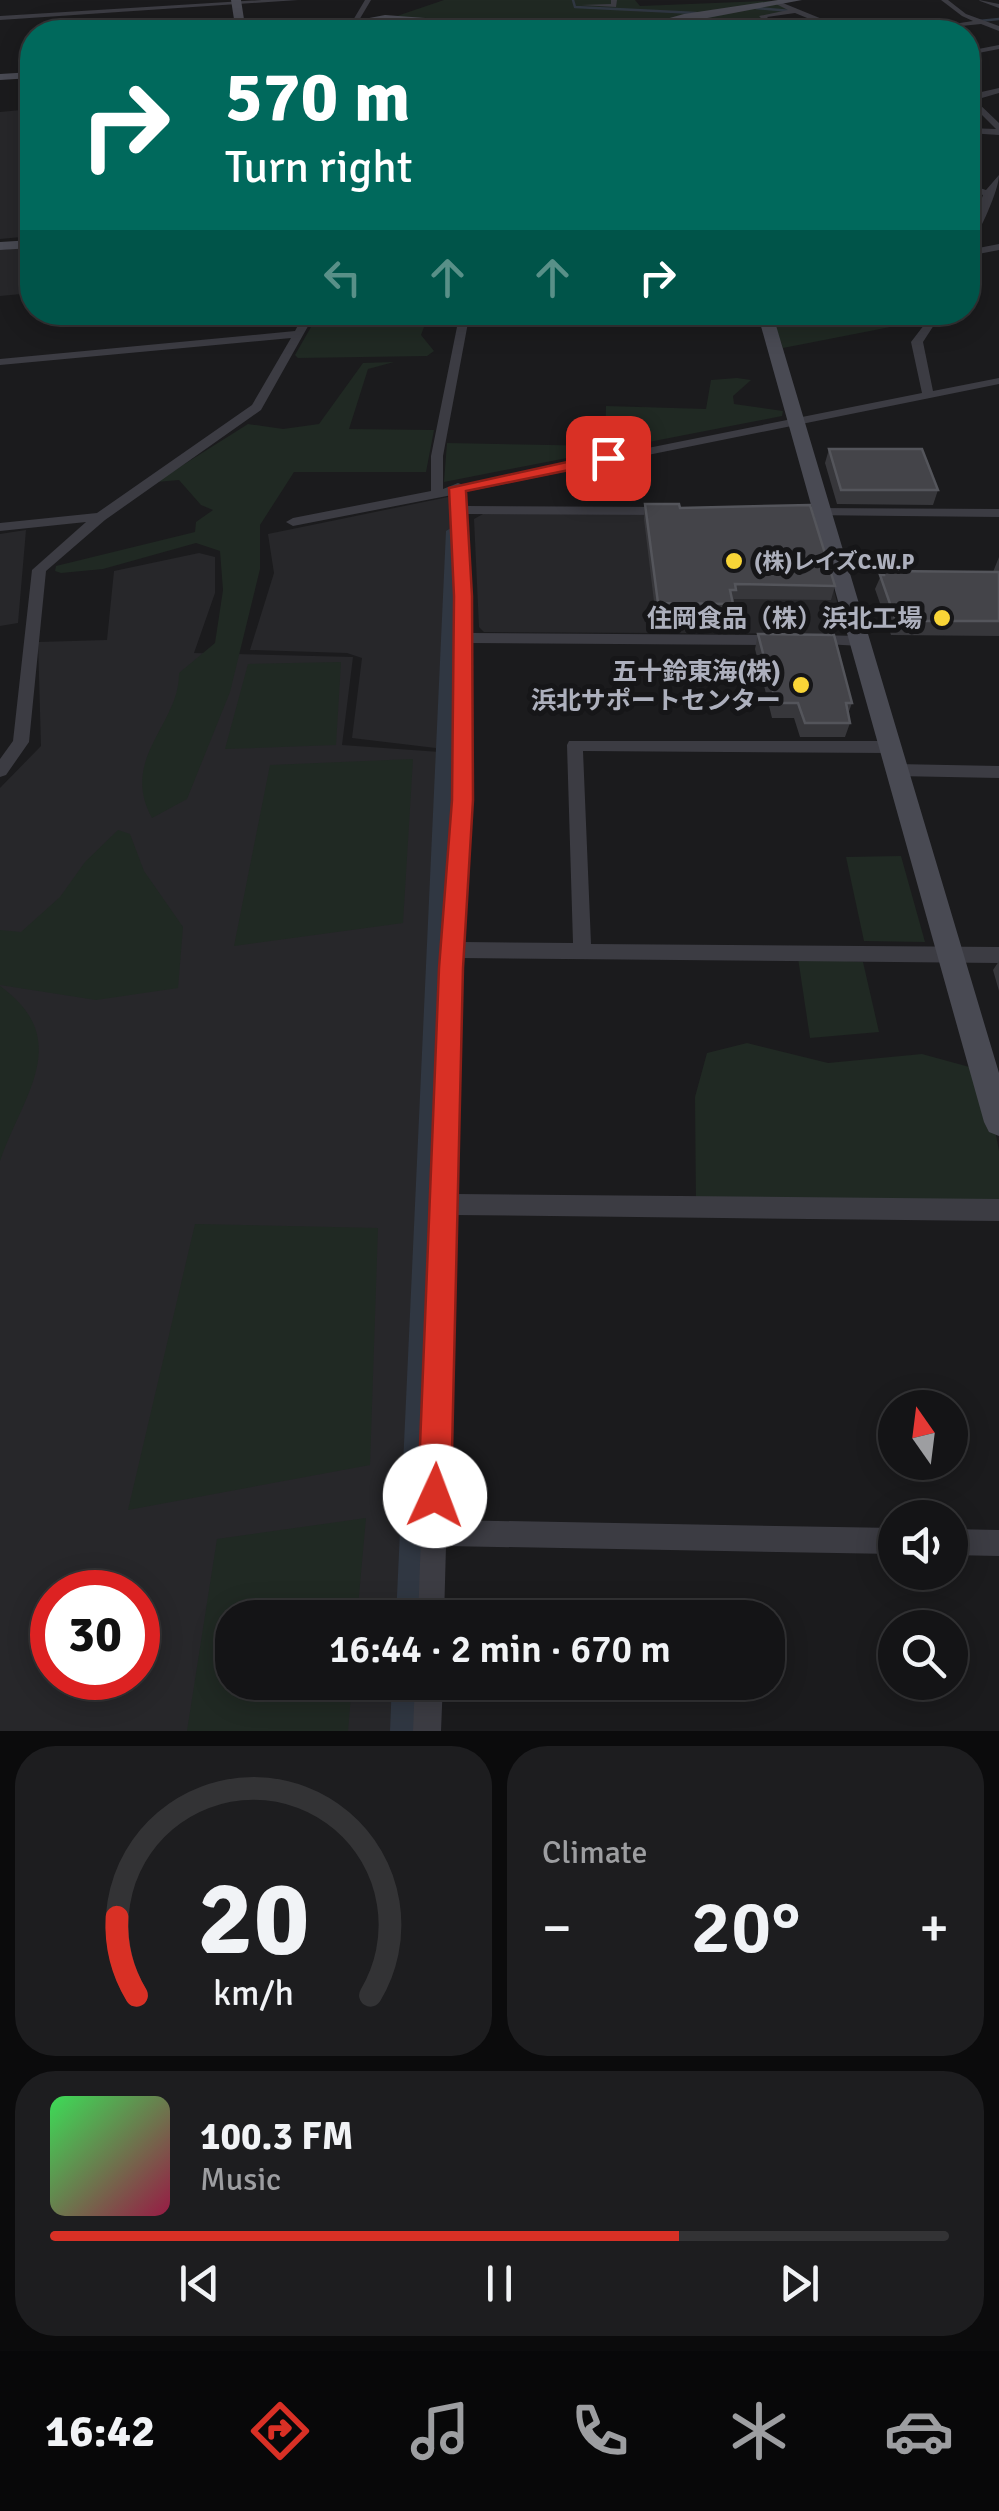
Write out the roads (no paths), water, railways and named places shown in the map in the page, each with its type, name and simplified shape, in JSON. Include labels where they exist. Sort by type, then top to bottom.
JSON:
[{"type":"street","points":[[36,20],[109,0]]},
{"type":"street","points":[[0,18],[295,0]]},
{"type":"street","points":[[584,5],[614,6],[614,0]]},
{"type":"street","points":[[944,0],[979,20]]},
{"type":"street","points":[[982,0],[999,6]]},
{"type":"street","points":[[676,20],[770,2],[798,5],[825,20]]},
{"type":"street","points":[[766,20],[762,16],[798,5]]},
{"type":"street","points":[[368,20],[411,20]]},
{"type":"street","points":[[982,22],[999,28]]},
{"type":"street","points":[[980,110],[999,130]]},
{"type":"street","points":[[980,221],[988,194],[999,178]]},
{"type":"street","points":[[980,191],[988,194]]},
{"type":"street","points":[[981,250],[999,247]]},
{"type":"street","points":[[981,250],[999,262]]},
{"type":"street","points":[[0,771],[21,742],[35,579],[46,560],[257,406],[304,325]]},
{"type":"street","points":[[436,494],[437,456],[462,325]]},
{"type":"street","points":[[768,325],[796,421],[812,512],[860,641],[999,1122]]},
{"type":"street","points":[[928,395],[917,342],[930,325]]},
{"type":"street","points":[[0,362],[299,334]]},
{"type":"street","points":[[294,522],[999,381]]},
{"type":"street","points":[[432,1600],[453,950],[462,800],[463,638],[458,488]]},
{"type":"street","points":[[461,510],[688,512]]},
{"type":"street","points":[[812,512],[999,513]]},
{"type":"street","points":[[0,527],[100,517]]},
{"type":"street","points":[[463,638],[860,641]]},
{"type":"street","points":[[582,948],[575,745],[893,759],[999,772]]},
{"type":"street","points":[[453,950],[582,948],[999,955]]},
{"type":"street","points":[[444,1204],[999,1210]]},
{"type":"street","points":[[434,1532],[878,1541]]},
{"type":"street","points":[[968,1542],[999,1543]]},
{"type":"street","points":[[427,1731],[428,1700]]},
{"type":"waterway","points":[[573,0],[575,7],[696,13]]},
{"type":"waterway","points":[[756,8],[791,11]]},
{"type":"waterway","points":[[980,21],[999,19]]},
{"type":"waterway","points":[[416,1600],[456,531]]},
{"type":"waterway","points":[[410,1731],[411,1700]]},
{"type":"place","name":"(株)レイズC.W.P","points":[[734,561]]},
{"type":"place","name":"住岡食品（株）浜北工場","points":[[942,618]]},
{"type":"place","name":"五十鈴東海(株) 浜北サポートセンター","points":[[801,685]]}]
